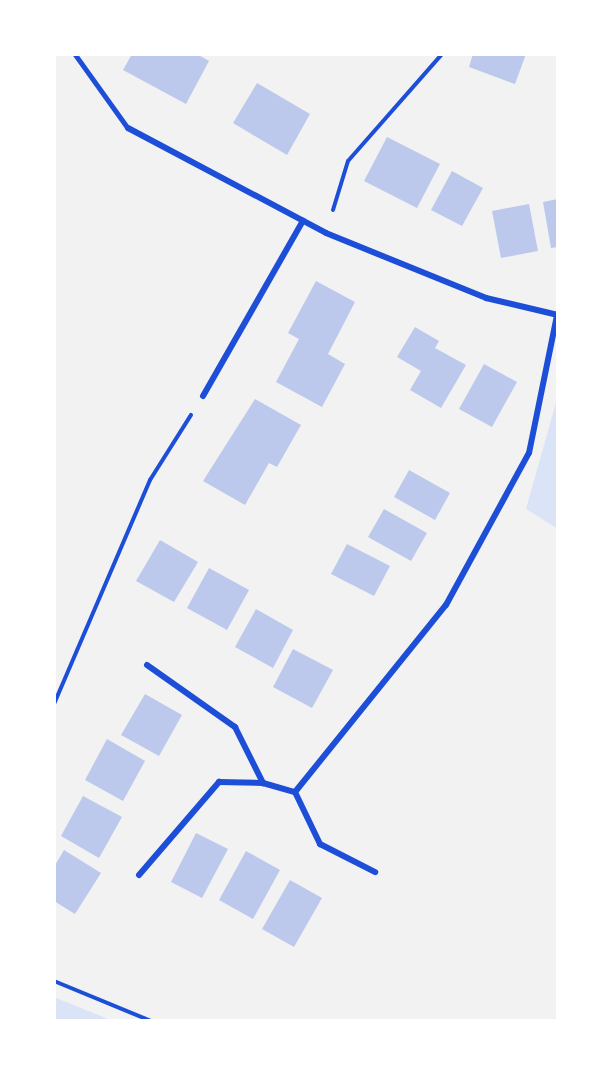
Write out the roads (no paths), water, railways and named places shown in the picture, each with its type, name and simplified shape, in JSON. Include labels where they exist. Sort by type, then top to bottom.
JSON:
[{"type":"street","points":[[128,128],[326,233],[486,298],[558,315],[529,453],[452,595],[295,792]]},
{"type":"street","points":[[203,396],[303,221]]},
{"type":"street","points":[[147,665],[235,727],[263,783]]},
{"type":"street","points":[[140,875],[219,782],[263,783],[295,792],[320,844],[375,872]]},
{"type":"lane","points":[[75,54],[128,128]]}]
